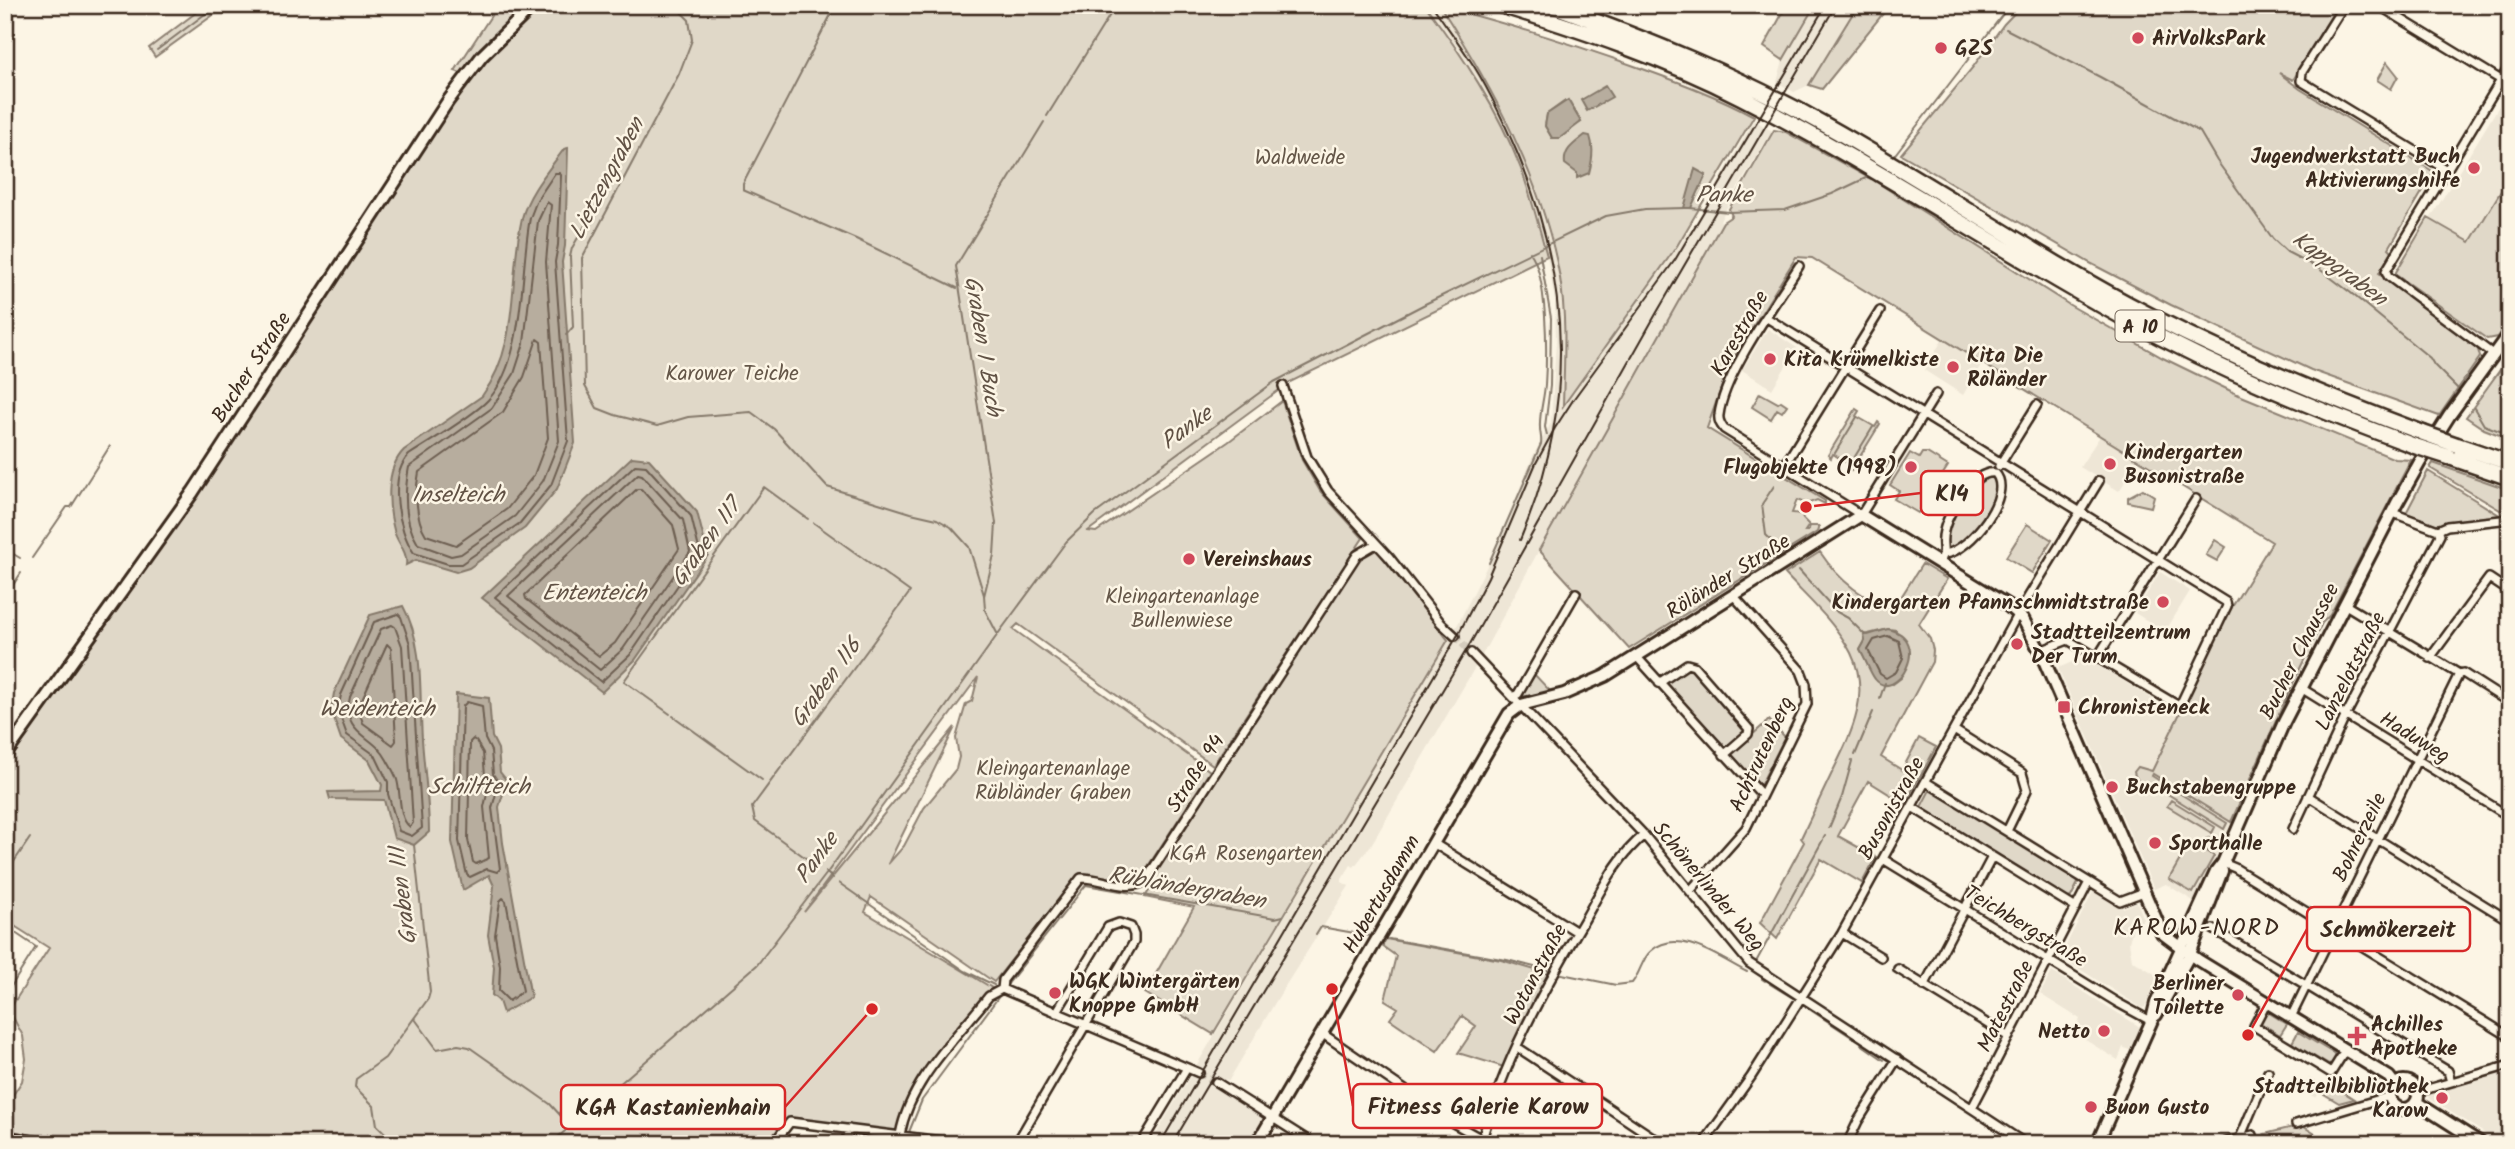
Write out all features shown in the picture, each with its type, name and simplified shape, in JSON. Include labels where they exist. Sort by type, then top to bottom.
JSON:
[{"type":"highway","name":"A 10","points":[[1500,5],[1665,62],[1739,96],[1875,171],[2143,328],[2236,374],[2339,418],[2419,439]]},
{"type":"highway","name":"A 10","points":[[1551,5],[1641,37],[1717,70],[1802,112],[2149,315],[2247,364],[2419,439],[2453,451],[2510,478]]},
{"type":"highway","name":"A 10","points":[[2453,451],[2510,463]]},
{"type":"street","name":"Bucher Straße","points":[[5,755],[192,492],[453,93],[482,56],[534,5]]},
{"type":"street","points":[[2344,5],[2302,72],[2301,81],[2445,169]]},
{"type":"street","points":[[2378,5],[2501,80]]},
{"type":"street","points":[[2494,355],[2388,276],[2386,271],[2510,65]]},
{"type":"street","name":"Karestraße","points":[[1784,466],[1724,429],[1719,422],[1719,415],[1731,376],[1799,265]]},
{"type":"street","points":[[1880,311],[1784,466],[1861,515],[1942,558],[2018,613],[2040,651],[2162,933],[2185,951],[2389,1077],[2395,1085]]},
{"type":"street","points":[[1767,318],[2226,602],[2227,611],[2182,701],[2177,705],[2068,640],[2040,651]]},
{"type":"street","name":"Bucher Chaussee","points":[[2097,1144],[2151,1020],[2162,1008],[2185,951],[2212,901],[2223,863],[2301,688],[2420,462],[2449,416],[2510,332]]},
{"type":"street","points":[[1283,386],[1307,457],[1328,491],[1455,636]]},
{"type":"street","name":"Röländer Straße","points":[[1517,701],[1577,689],[1636,656],[1861,515],[1936,394]]},
{"type":"street","points":[[1995,473],[2038,405]]},
{"type":"street","points":[[1942,558],[1966,545],[1984,524],[1999,491],[2000,481],[1995,473]]},
{"type":"street","points":[[1942,558],[1942,540],[1955,505],[1978,478],[1984,474],[1995,473]]},
{"type":"street","name":"Busonistraße","points":[[1703,1144],[1803,998],[1842,933],[2018,613],[2099,481]]},
{"type":"street","points":[[2097,658],[2196,499]]},
{"type":"street","points":[[2393,513],[2438,530],[2448,526],[2510,519]]},
{"type":"street","name":"Lanzelotstraße","points":[[2292,829],[2346,715],[2440,535],[2438,530]]},
{"type":"street","name":"Straße 94","points":[[900,1135],[920,1083],[989,996],[1002,989],[1003,979],[1081,878],[1130,885],[1139,885],[1145,881],[1357,555],[1376,544]]},
{"type":"street","points":[[2430,658],[2489,578],[2510,592]]},
{"type":"street","points":[[1517,701],[1518,694],[1576,593]]},
{"type":"street","name":"Achtrutenberg","points":[[1690,891],[1745,828],[1804,712],[1807,696],[1801,671],[1733,595]]},
{"type":"street","points":[[2344,604],[2430,658],[2459,674],[2463,673],[2510,703]]},
{"type":"street","name":"Schönerlinder Weg","points":[[1471,653],[1644,835],[1749,963],[2026,1144]]},
{"type":"street","points":[[1636,656],[1762,795]]},
{"type":"street","points":[[1658,683],[1687,664],[1695,666],[1749,729],[1748,734],[1724,755]]},
{"type":"street","name":"Bohrerzeile","points":[[2292,1015],[2459,674]]},
{"type":"street","name":"Haduweg","points":[[2301,688],[2510,817]]},
{"type":"street","name":"Hubertusdamm","points":[[1257,1144],[1517,701]]},
{"type":"street","points":[[1954,730],[2022,773],[2027,790],[2007,831]]},
{"type":"street","points":[[1926,782],[2120,901],[2144,892]]},
{"type":"street","points":[[2308,796],[2510,921]]},
{"type":"street","name":"Teichbergstraße","points":[[1912,807],[2076,908]]},
{"type":"street","name":"Wotanstraße","points":[[1481,1141],[1494,1102],[1540,999],[1621,856],[1644,835]]},
{"type":"street","points":[[1433,843],[1577,932]]},
{"type":"street","points":[[1924,986],[1993,857]]},
{"type":"street","name":"Teichbergstraße","points":[[1883,859],[2151,1020]]},
{"type":"street","points":[[2223,863],[2235,867],[2510,1037]]},
{"type":"street","name":"Matestraße","points":[[1972,1108],[2089,882]]},
{"type":"street","points":[[1016,1144],[1134,942],[1133,931],[1127,925],[1116,923],[1108,927],[1056,1013]]},
{"type":"street","points":[[2213,929],[2448,1072],[2451,1082]]},
{"type":"street","points":[[1842,933],[1881,957]]},
{"type":"street","points":[[1898,969],[2009,1037]]},
{"type":"street","points":[[1002,989],[1199,1073]]},
{"type":"street","points":[[2267,1000],[2254,1026],[2281,1043],[2331,1073],[2346,1049]]},
{"type":"street","points":[[1323,1034],[1453,1123],[1481,1141],[1491,1144]]},
{"type":"street","points":[[1517,1047],[1663,1144]]},
{"type":"street","points":[[1847,1144],[1858,1121],[1897,1059]]},
{"type":"street","points":[[2482,1144],[2417,1097],[2410,1083],[2395,1085],[2390,1096],[2394,1105],[2402,1110],[2412,1107],[2417,1097],[2451,1082],[2510,1065]]},
{"type":"street","points":[[1141,1144],[1187,1068]]},
{"type":"street","points":[[2241,1141],[2268,1072]]},
{"type":"street","points":[[1216,1082],[1314,1144]]},
{"type":"street","points":[[2296,1124],[2390,1096]]},
{"type":"street","points":[[773,1144],[790,1122],[965,1144]]},
{"type":"street","points":[[845,1144],[849,1129]]},
{"type":"street","points":[[2219,1144],[2241,1141],[2253,1135]]},
{"type":"street","points":[[5,1138],[43,1144]]},
{"type":"shaded area","points":[[1815,5],[1858,5],[1809,85],[1794,92],[1777,82],[1783,60]]},
{"type":"shaded area","points":[[1440,6],[1472,56],[1509,123],[1530,174],[1560,279],[1568,400],[1698,219],[1754,120],[1772,131],[1730,201],[1720,221],[1723,222],[1481,657],[1371,845],[1354,867],[1351,865],[1342,879],[1342,882],[1349,886],[1229,1080],[1221,1079],[1216,1087],[1265,1120],[1249,1144],[1150,1144],[1458,624],[1494,552],[1533,456],[1551,423],[1556,342],[1555,302],[1547,256],[1521,169],[1495,111],[1480,84],[1429,10]]},
{"type":"shaded area","points":[[2510,88],[2510,176],[2470,242],[2467,242],[2430,219]]},
{"type":"shaded area","name":"Kita Krümelkiste","points":[[1768,329],[1797,348],[1772,389],[1742,370]]},
{"type":"shaded area","name":"Kita Die Röländer","points":[[1943,339],[1982,363],[1963,395],[1924,370]]},
{"type":"shaded area","name":"Kindergarten Busonistraße","points":[[2100,436],[2139,460],[2119,491],[2080,467]]},
{"type":"shaded area","name":"Kindergarten Pfannschmidtstraße","points":[[2160,572],[2190,591],[2165,632],[2135,613]]},
{"type":"shaded area","points":[[2084,657],[2179,715],[2151,773],[2231,822],[2195,902],[2166,884],[2154,889],[2058,668]]},
{"type":"shaded area","points":[[2097,891],[2123,908],[2137,902],[2144,919],[2133,928],[2129,942],[2132,960],[2158,976],[2145,1007],[2142,1008],[2060,957],[2093,892]]},
{"type":"shaded area","points":[[2052,972],[2140,1027],[2129,1050],[2123,1047],[2118,1060],[2074,1033],[2080,1019],[2040,994]]},
{"type":"shaded area","points":[[2510,1068],[2510,1144],[2502,1144],[2430,1099],[2425,1093],[2499,1073]]},
{"type":"shaded area","points":[[2309,1078],[2323,1086],[2316,1098],[2302,1090]]},
{"type":"green space","points":[[206,5],[227,5],[155,57],[149,48]]},
{"type":"green space","points":[[498,5],[529,5],[461,73],[455,71]]},
{"type":"green space","name":"Karower Teiche","points":[[540,5],[1425,5],[1466,63],[1502,125],[1525,180],[1547,256],[1290,382],[1088,531],[1096,532],[1228,442],[1282,401],[1302,460],[1320,491],[1363,538],[1213,765],[1018,624],[1013,629],[1210,771],[1137,883],[1080,873],[994,982],[871,897],[865,912],[992,988],[924,1073],[898,1132],[789,1119],[770,1144],[84,1144],[5,1130],[5,1107],[22,1081],[26,1059],[23,1036],[9,1010],[49,948],[5,920],[5,766],[199,487],[481,62]],"holes":[[[978,677],[972,701],[966,704],[956,738],[959,757],[956,769],[924,808],[904,846],[888,864],[955,727],[804,912]]]},
{"type":"green space","points":[[1787,5],[1815,5],[1783,60],[1764,47]]},
{"type":"green space","points":[[1858,5],[1890,5],[1822,89],[1809,85]]},
{"type":"green space","points":[[2022,5],[2340,5],[2293,80],[2279,73],[2300,89],[2434,172],[2389,248],[2392,251],[2379,273],[2477,346],[2480,357],[2439,416],[2311,370],[2171,305],[2090,263],[1901,154]]},
{"type":"green space","points":[[1440,6],[1615,59],[1698,90],[1754,116],[1677,246],[1563,406],[1564,310],[1552,241],[1514,136],[1479,70]],"holes":[[[1565,101],[1570,102],[1581,122],[1552,138],[1545,126],[1547,114]]]},
{"type":"green space","points":[[2387,62],[2398,76],[2391,89],[2377,80]]},
{"type":"green space","points":[[1774,130],[1786,132],[1871,179],[1876,176],[1875,181],[2068,304],[2163,358],[2239,395],[2395,459],[2411,460],[2330,615],[2322,623],[2231,822],[2153,774],[2152,776],[2227,823],[2224,829],[2158,788],[2155,792],[2145,786],[2134,772],[2138,767],[2152,771],[2229,612],[2272,542],[1812,258],[1796,257],[1729,366],[1707,428],[1825,501],[1825,504],[1817,500],[1807,504],[1797,500],[1792,513],[1802,514],[1809,525],[1805,531],[1808,531],[1810,526],[1819,526],[1817,532],[1629,649],[1539,550],[1723,222],[1732,216],[1729,209]]},
{"type":"green space","points":[[2510,176],[2510,317],[2497,337],[2487,339],[2396,275],[2396,272],[2428,218],[2470,242]]},
{"type":"green space","points":[[2510,356],[2510,439],[2484,429],[2466,417]]},
{"type":"green space","points":[[1760,393],[1787,405],[1782,412],[1777,409],[1771,419],[1752,407]]},
{"type":"green space","points":[[1856,409],[1859,411],[1856,416],[1875,427],[1878,422],[1880,424],[1851,471],[1848,469],[1850,465],[1833,454],[1831,458],[1828,455]]},
{"type":"green space","points":[[1910,453],[1919,458],[1922,453],[1927,453],[1948,466],[1918,513],[1894,499],[1899,491],[1890,485]]},
{"type":"green space","points":[[2433,463],[2510,490],[2510,516],[2430,468]]},
{"type":"green space","points":[[2428,471],[2501,516],[2440,526],[2406,513]]},
{"type":"green space","points":[[1992,475],[1998,481],[1988,513],[1967,539],[1948,549],[1945,545],[1948,533],[1960,503],[1973,487]]},
{"type":"green space","points":[[2143,489],[2154,496],[2151,507],[2128,502],[2128,497]]},
{"type":"green space","points":[[2027,524],[2052,540],[2032,573],[2006,557]]},
{"type":"green space","points":[[2215,540],[2226,547],[2217,561],[2206,555]]},
{"type":"green space","name":"KGA Rosengarten","points":[[1375,548],[1448,640],[1213,1034],[1145,993],[1194,907],[1145,897],[1152,886],[1150,883],[1360,556]]},
{"type":"green space","points":[[1820,552],[1835,571],[1861,594],[1894,608],[1922,564],[1947,579],[1919,624],[1930,639],[1932,662],[1881,757],[1902,770],[1919,738],[1936,747],[1919,779],[1906,772],[1918,780],[1905,804],[1868,781],[1838,836],[1876,857],[1862,883],[1821,859],[1777,939],[1760,923],[1804,842],[1801,838],[1845,746],[1859,700],[1857,669],[1845,642],[1821,611],[1785,574]],"holes":[[[1888,629],[1896,630],[1901,678],[1893,684],[1874,677],[1860,650],[1865,641],[1864,635]]]},
{"type":"green space","points":[[1687,668],[1694,669],[1745,727],[1745,733],[1727,749],[1665,682]]},
{"type":"green space","points":[[1532,674],[1535,675],[1551,692],[1520,697]]},
{"type":"green space","points":[[1769,720],[1785,737],[1761,784],[1758,784],[1731,754]]},
{"type":"green space","points":[[1931,788],[2077,879],[2078,883],[2071,897],[2068,898],[1921,807]]},
{"type":"green space","points":[[2171,800],[2215,827],[2212,833],[2167,806]]},
{"type":"green space","points":[[2209,838],[2214,842],[2214,846],[2207,851],[2214,856],[2193,893],[2169,879],[2190,842],[2202,849],[2202,841]]},
{"type":"green space","points":[[1386,939],[1501,960],[1549,974],[1516,1037],[1504,1067],[1458,1053],[1476,1026],[1462,1016],[1437,1051],[1390,1019],[1398,1008],[1385,1000],[1396,956],[1382,946]]},
{"type":"green space","points":[[2266,1011],[2287,1024],[2280,1035],[2259,1022]]},
{"type":"green space","points":[[2298,1032],[2338,1056],[2332,1067],[2292,1043]]},
{"type":"green space","points":[[2331,1084],[2354,1099],[2339,1103],[2324,1094]]},
{"type":"green space","points":[[2301,1125],[2331,1144],[2280,1144],[2265,1134]]},
{"type":"water","points":[[1605,86],[1612,97],[1587,111],[1581,100]]},
{"type":"water","points":[[1568,100],[1581,122],[1560,138],[1552,138],[1545,126],[1547,114]]},
{"type":"water","points":[[1585,135],[1590,136],[1591,140],[1591,164],[1589,173],[1577,178],[1577,173],[1565,164],[1565,159],[1570,147]]},
{"type":"water","name":"Inselteich","points":[[568,148],[565,246],[562,262],[575,443],[557,489],[525,528],[469,568],[456,572],[416,560],[406,565],[406,557],[395,534],[391,513],[389,490],[393,468],[404,450],[482,396],[494,376],[508,332],[522,218],[529,199],[540,182],[564,149]]},
{"type":"water","points":[[1695,169],[1706,175],[1691,208],[1684,208]]},
{"type":"water","name":"Ententeich","points":[[632,457],[649,459],[697,512],[708,555],[635,660],[602,692],[482,598]]},
{"type":"water","name":"Weidenteich","points":[[403,606],[415,637],[418,654],[429,820],[429,832],[414,845],[394,838],[384,800],[330,799],[328,792],[381,791],[382,785],[369,760],[341,739],[331,710],[334,693],[370,615]]},
{"type":"water","points":[[1888,629],[1902,635],[1909,645],[1910,656],[1907,668],[1900,677],[1892,684],[1883,685],[1873,676],[1860,650],[1865,641],[1864,634]]},
{"type":"water","name":"Schilfteich","points":[[456,694],[489,698],[492,737],[498,749],[500,772],[507,781],[499,807],[503,843],[531,997],[503,1013],[499,1001],[492,995],[494,967],[488,935],[494,886],[489,875],[463,890],[452,842]]},
{"type":"waterway","points":[[157,50],[217,5]]},
{"type":"waterway","name":"Lietzengraben","points":[[674,5],[689,20],[692,40],[679,74],[582,258],[585,386],[597,408],[657,426],[688,417],[751,412],[774,429],[827,487],[937,519],[951,527],[969,547],[984,595],[985,610],[997,633]]},
{"type":"waterway","points":[[836,5],[743,184],[743,190],[856,239],[957,288]]},
{"type":"waterway","name":"Graben 1 Buch","points":[[1047,116],[1116,5]]},
{"type":"waterway","name":"Panke","points":[[1893,157],[2010,5]]},
{"type":"waterway","name":"Kappgraben","points":[[2006,29],[2200,132],[2217,161],[2273,239],[2287,252],[2318,268],[2351,293],[2430,358],[2458,389]]},
{"type":"waterway","name":"Graben 1 Buch","points":[[984,596],[994,555],[996,523],[956,266],[1044,122]]},
{"type":"waterway","name":"Panke","points":[[1690,208],[1729,212],[1785,210],[1832,194],[1870,176]]},
{"type":"waterway","points":[[566,335],[573,327],[570,257],[572,248],[597,205],[603,203]]},
{"type":"waterway","name":"Panke","points":[[550,1144],[757,965],[827,873],[1066,542],[1095,514],[1274,382],[1425,304],[1606,216],[1645,209],[1685,208]]},
{"type":"waterway","points":[[1489,563],[1541,444],[1540,417],[1546,371],[1545,316],[1540,279],[1530,252]]},
{"type":"waterway","points":[[1540,255],[1551,318],[1550,386],[1545,427],[1547,435]]},
{"type":"waterway","name":"Kappgraben","points":[[2474,408],[2484,425],[2510,435]]},
{"type":"waterway","points":[[1835,453],[1857,417]]},
{"type":"waterway","points":[[1851,463],[1873,427]]},
{"type":"waterway","points":[[32,558],[67,507],[71,507],[110,446]]},
{"type":"waterway","points":[[1774,486],[1762,504],[1766,535],[1782,551]]},
{"type":"waterway","name":"Graben 117","points":[[670,714],[624,681],[764,487],[808,519]]},
{"type":"waterway","name":"Graben 116","points":[[814,523],[910,592],[752,807],[755,821],[814,864]]},
{"type":"waterway","points":[[5,549],[20,558]]},
{"type":"waterway","points":[[1799,570],[1837,612],[1848,618],[1865,635]]},
{"type":"waterway","points":[[5,597],[21,573]]},
{"type":"waterway","points":[[1880,698],[1885,683]]},
{"type":"waterway","points":[[1855,755],[1873,712]]},
{"type":"waterway","name":"Graben 117","points":[[673,716],[762,780]]},
{"type":"waterway","name":"Rübländergraben","points":[[1829,828],[1842,797],[1852,761]]},
{"type":"waterway","name":"Rübländergraben","points":[[1756,962],[1825,836]]},
{"type":"waterway","points":[[5,875],[30,838]]},
{"type":"waterway","name":"Graben 111","points":[[396,1144],[377,1125],[374,1106],[355,1087],[356,1079],[385,1058],[428,999],[430,992],[414,845]]},
{"type":"waterway","name":"Panke","points":[[826,872],[833,879]]},
{"type":"waterway","name":"Rübländergraben","points":[[839,883],[965,971],[994,985]]},
{"type":"waterway","name":"Rübländergraben","points":[[1007,985],[1086,885],[1275,918],[1283,916]]},
{"type":"waterway","points":[[5,926],[36,947],[5,996]]},
{"type":"waterway","name":"Rübländergraben","points":[[1316,935],[1321,927],[1371,936]]},
{"type":"waterway","name":"Rübländergraben","points":[[1389,939],[1507,960],[1550,971]]},
{"type":"waterway","name":"Rübländergraben","points":[[1557,973],[1616,985],[1632,983],[1651,951],[1662,944],[1674,942],[1687,943],[1713,953],[1747,972]]},
{"type":"waterway","points":[[1770,984],[1793,998]]},
{"type":"waterway","name":"Rübländergraben","points":[[909,1132],[922,1100],[1000,995]]},
{"type":"waterway","points":[[1806,1007],[1853,1038]]},
{"type":"waterway","points":[[415,1019],[437,1049],[458,1045],[469,1047],[550,1104],[561,1116]]},
{"type":"waterway","points":[[1861,1044],[1884,1060]]},
{"type":"waterway","points":[[1882,1090],[1893,1073]]},
{"type":"waterway","points":[[1852,1144],[1855,1136]]},
{"type":"tunnel","points":[[1455,636],[1471,653]]},
{"type":"tunnel","points":[[1199,1073],[1216,1082]]},
{"type":"tram line","points":[[1160,1144],[1459,633],[1488,577],[1536,463],[1555,428],[1675,260],[1826,5]]},
{"type":"railway","points":[[1432,5],[1476,69],[1519,157],[1537,205],[1557,301],[1560,349],[1558,397],[1538,492],[1520,540]]},
{"type":"railway","points":[[1172,1144],[1470,644],[1656,314],[1836,5]]},
{"type":"place","name":"AirVolksPark","points":[[2138,38]]},
{"type":"place","name":"GZS","points":[[1941,48]]},
{"type":"place","name":"Jugendwerkstatt Buch Aktivierungshilfe","points":[[2474,168]]},
{"type":"place","name":"Kita Krümelkiste","points":[[1770,359]]},
{"type":"place","name":"Kita Die Röländer","points":[[1953,367]]},
{"type":"place","name":"Kindergarten Busonistraße","points":[[2110,464]]},
{"type":"place","name":"Flugobjekte (1998)","points":[[1911,467]]},
{"type":"place","name":"K14","points":[[1806,507]]},
{"type":"place","name":"Vereinshaus","points":[[1189,559]]},
{"type":"place","name":"Kindergarten Pfannschmidtstraße","points":[[2163,602]]},
{"type":"place","name":"Stadtteilzentrum Der Turm","points":[[2017,644]]},
{"type":"place","name":"Chronisteneck","points":[[2064,707]]},
{"type":"place","name":"Buchstabengruppe","points":[[2112,787]]},
{"type":"place","name":"Sporthalle","points":[[2155,843]]},
{"type":"place","name":"Fitness Galerie Karow","points":[[1332,989]]},
{"type":"place","name":"WGK Wintergärten Knoppe GmbH","points":[[1055,993]]},
{"type":"place","name":"Berliner Toilette","points":[[2238,995]]},
{"type":"place","name":"KGA Kastanienhain","points":[[872,1009]]},
{"type":"place","name":"Netto","points":[[2104,1031]]},
{"type":"place","name":"Schmökerzeit","points":[[2248,1035]]},
{"type":"place","name":"Achilles Apotheke","points":[[2357,1036]]},
{"type":"place","name":"Stadtteilbibliothek Karow","points":[[2442,1098]]},
{"type":"place","name":"Buon Gusto","points":[[2091,1107]]},
{"type":"district","name":"KAROW-NORD","points":[[2197,927]]},
{"type":"park label","name":"Waldweide","points":[[1300,157]]},
{"type":"park label","name":"Kleingartenanlage Bullenwiese","points":[[1182,608]]},
{"type":"park label","name":"Kleingartenanlage Rübländer Graben","points":[[1053,780]]}]
